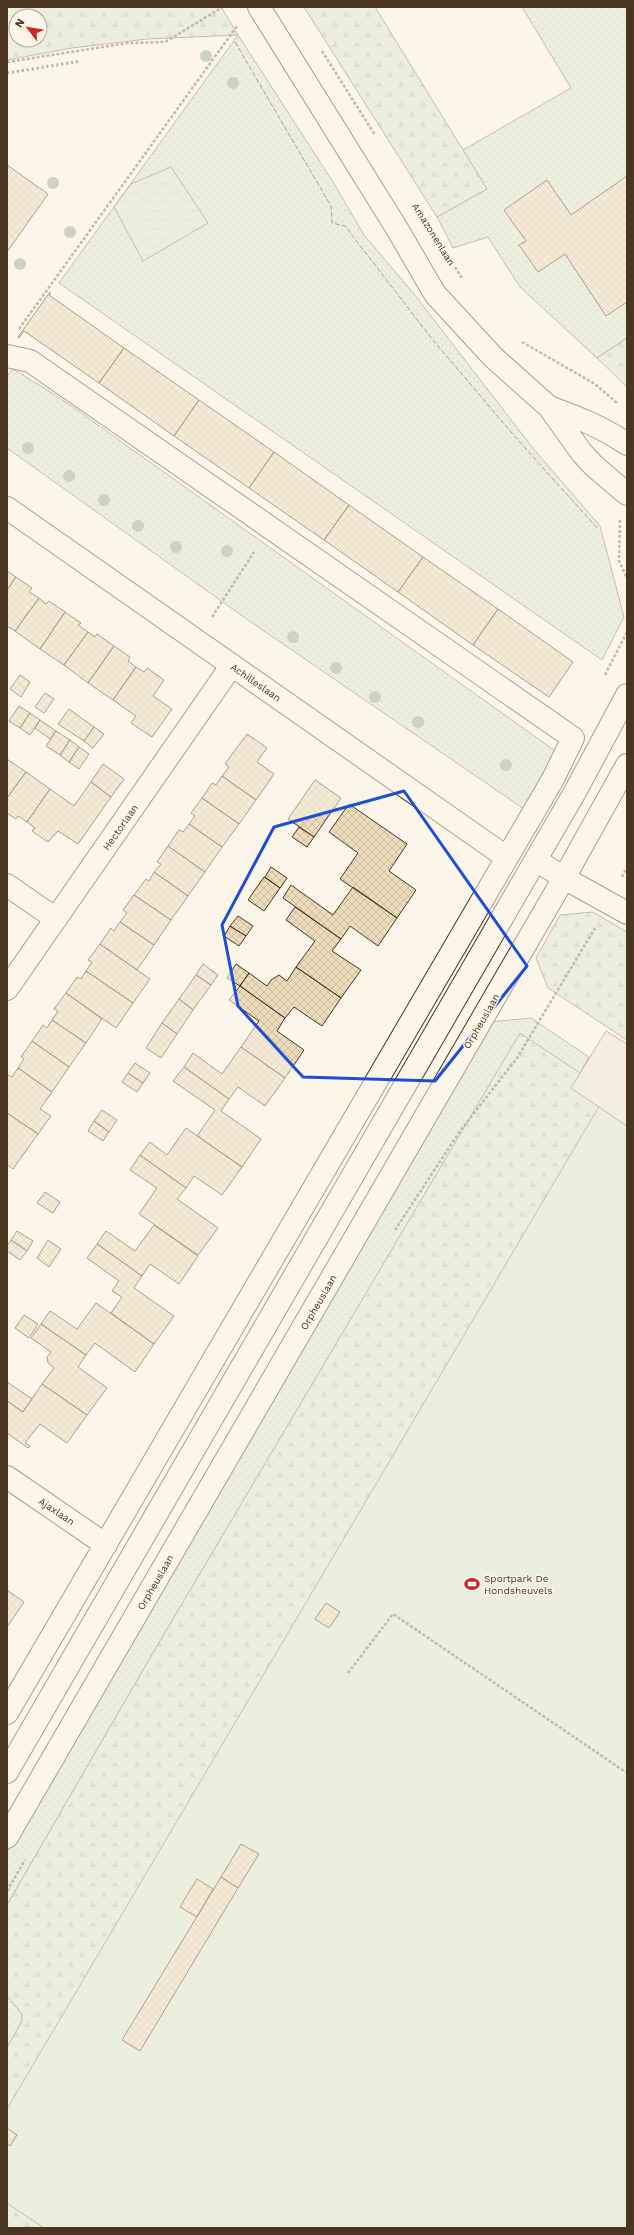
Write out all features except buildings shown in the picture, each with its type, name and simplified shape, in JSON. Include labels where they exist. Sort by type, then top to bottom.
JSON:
[{"type":"street","points":[[259,7],[396,227],[435,294],[493,357],[549,407],[582,453],[627,494]]},
{"type":"street","points":[[7,356],[30,361],[573,738],[553,778],[7,1713]]},
{"type":"street","points":[[549,407],[589,421],[627,444]]},
{"type":"street","name":"Achilleslaan","points":[[7,508],[506,857]]},
{"type":"street","name":"Hectorlaan","points":[[7,989],[232,665]]},
{"type":"street","points":[[7,1772],[536,860],[575,792],[627,695]]},
{"type":"street","name":"Orpheuslaan","points":[[7,1837],[564,878],[627,766]]},
{"type":"street","points":[[553,778],[575,792]]},
{"type":"street","points":[[536,860],[564,878],[618,908]]},
{"type":"street","points":[[7,885],[56,919]]},
{"type":"street","name":"Ajaxlaan","points":[[7,1477],[106,1545]]},
{"type":"path","points":[[7,62],[128,43],[165,42],[223,7]]},
{"type":"path","points":[[7,356],[15,334],[242,21]]},
{"type":"path","points":[[320,46],[378,139]]},
{"type":"path","name":"Amazonenlaan","points":[[454,266],[466,285]]},
{"type":"path","points":[[516,339],[595,384],[622,407]]},
{"type":"path","points":[[620,516],[619,561],[627,578]]},
{"type":"path","points":[[197,641],[271,528]]},
{"type":"path","points":[[391,1236],[460,1131],[517,1058],[618,908],[627,867]]},
{"type":"path","points":[[348,1673],[393,1614],[627,1773]]},
{"type":"path","points":[[7,1890],[26,1858]]},
{"type":"highlighted area","points":[[404,791],[460,868],[527,966],[435,1081],[303,1077],[238,1006],[222,925],[274,827]]},
{"type":"green space","points":[[7,7],[221,7],[238,35],[147,39],[72,48],[7,60]]},
{"type":"green space","points":[[304,7],[375,7],[487,189],[437,217]]},
{"type":"green space","points":[[522,7],[627,7],[627,338],[597,358],[520,287],[488,237],[453,248],[437,217],[487,189],[463,150],[571,88]]},
{"type":"green space","points":[[238,35],[333,182],[364,235],[414,294],[532,447],[600,526],[624,617],[602,660],[59,283]]},
{"type":"green space","points":[[171,167],[208,223],[143,261],[114,207],[131,184]]},
{"type":"green space","points":[[627,338],[627,387],[597,358]]},
{"type":"green space","points":[[13,369],[60,398],[558,753],[524,809],[248,620],[7,448],[7,376]]},
{"type":"green space","points":[[593,912],[627,932],[627,1040],[548,988],[536,958],[560,915]]},
{"type":"green space","points":[[531,1018],[589,1057],[580,1073],[520,1034],[150,1658],[7,1905],[7,1852],[490,1022]]},
{"type":"green space","points":[[520,1033],[627,1104],[7,2171],[7,2048],[22,2021],[22,2014],[7,1996],[7,1905],[150,1658]]},
{"type":"green space","name":"Sportpark De Hondsheuvels","points":[[627,1059],[627,2228],[44,2228],[7,2203],[7,2109]]},
{"type":"green space","points":[[7,1996],[22,2014],[22,2021],[7,2048]]},
{"type":"green space","points":[[7,2188],[67,2228],[7,2228]]},
{"type":"shaded area","points":[[606,1031],[627,1044],[627,1126],[571,1088]]},
{"type":"hedge","points":[[7,73],[81,61]]},
{"type":"fence","points":[[235,42],[331,206],[332,223],[345,226],[432,339],[517,439],[598,529]]},
{"type":"place","name":"Sportpark De Hondsheuvels","points":[[472,1584]]}]
